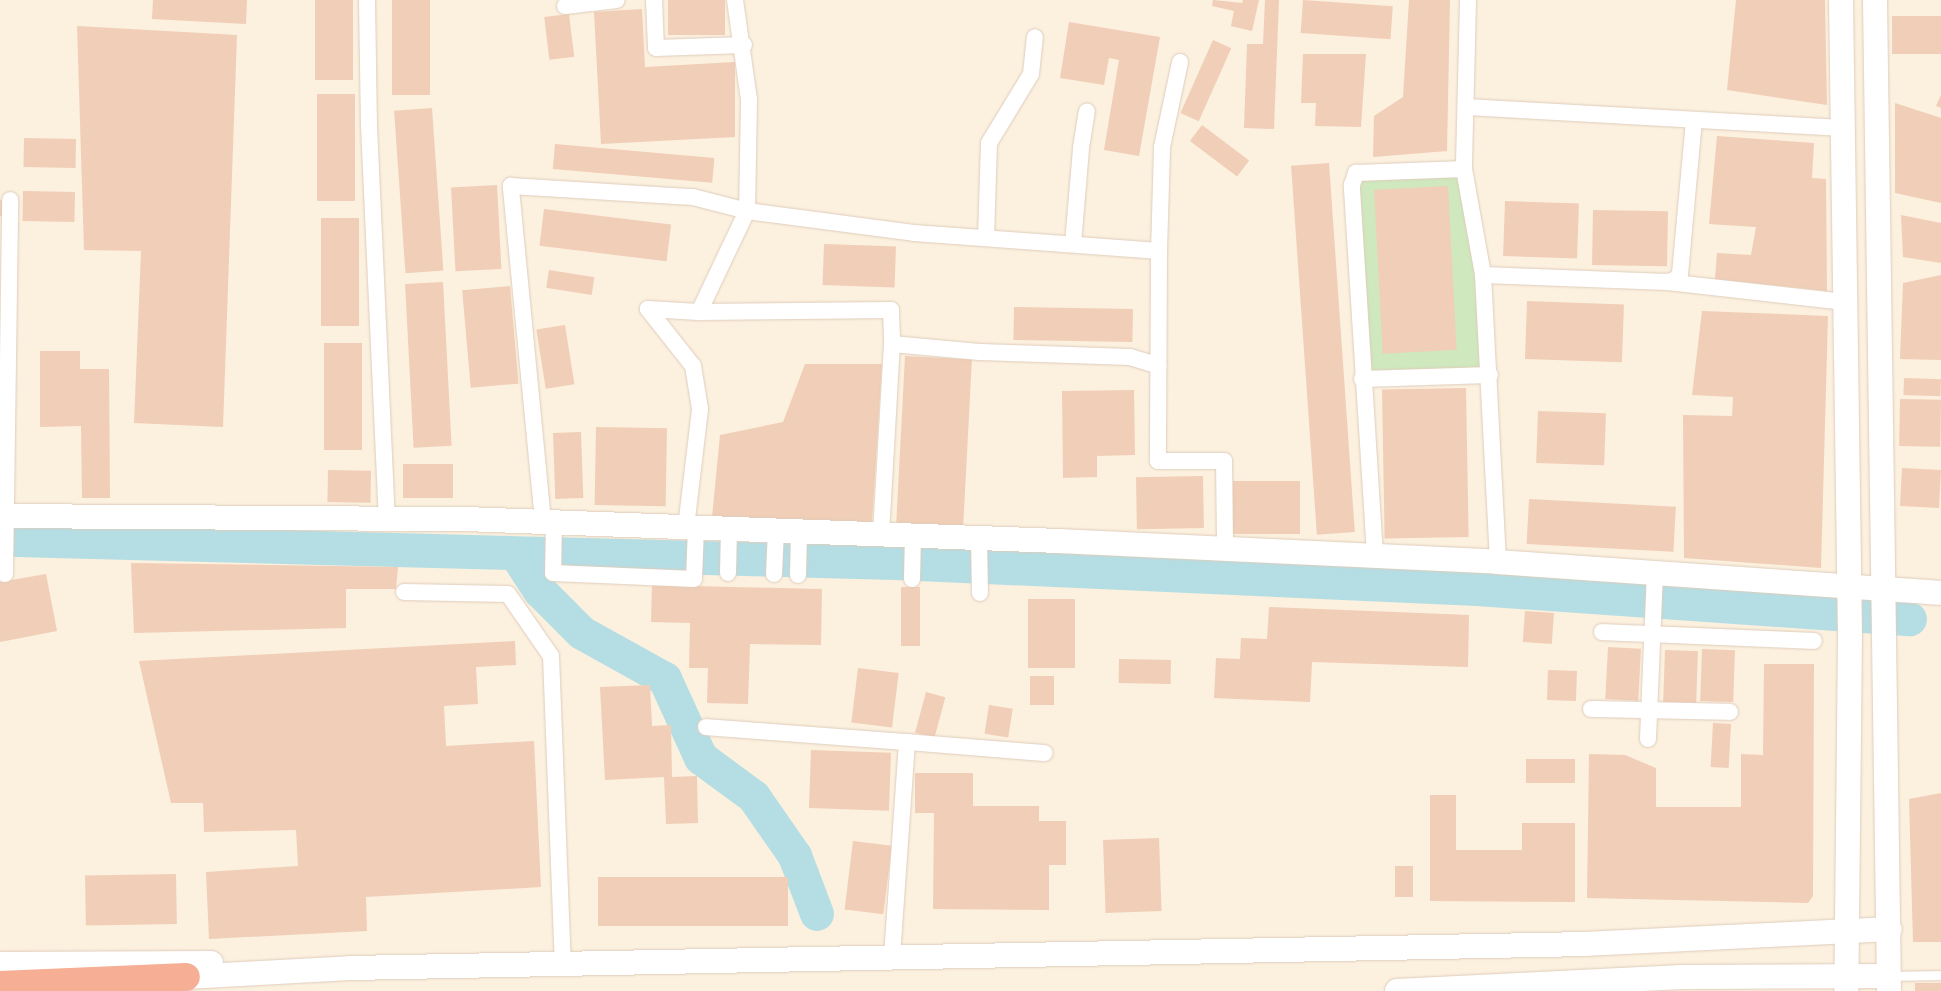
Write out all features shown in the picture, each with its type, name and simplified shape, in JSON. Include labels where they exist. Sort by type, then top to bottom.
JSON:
[{"type":"highway","points":[[0,985],[186,977]]},
{"type":"main road","points":[[1842,0],[1850,636],[1850,855],[1846,985]]},
{"type":"main road","points":[[1397,991],[1578,987],[1682,977],[1846,985],[1889,983],[1890,929],[1875,0]]},
{"type":"main road","points":[[4,516],[387,518],[881,534],[913,536],[980,546],[1225,549],[1375,555],[1498,562],[1655,579],[1884,596],[1941,593]]},
{"type":"main road","points":[[1791,932],[1815,925],[1835,908],[1846,883],[1850,855]]},
{"type":"main road","points":[[186,977],[350,968],[1586,944],[1744,938],[1847,928],[1890,929]]},
{"type":"main road","points":[[0,964],[190,962],[350,968]]},
{"type":"main road","points":[[1682,977],[1734,991]]},
{"type":"street","points":[[367,0],[369,126],[387,518]]},
{"type":"street","points":[[565,6],[617,0]]},
{"type":"street","points":[[654,0],[656,48],[744,45]]},
{"type":"street","points":[[699,312],[747,211],[749,99],[744,45],[735,0]]},
{"type":"street","points":[[1468,0],[1464,169],[1483,275],[1490,375],[1498,562]]},
{"type":"street","points":[[986,238],[988,143],[1031,74],[1035,37]]},
{"type":"street","points":[[1180,62],[1162,147],[1159,251],[1158,461],[1224,461],[1225,549]]},
{"type":"street","points":[[1466,107],[1843,128]]},
{"type":"street","points":[[1073,244],[1081,148],[1087,111]]},
{"type":"street","points":[[1667,282],[1680,274],[1694,121]]},
{"type":"street","points":[[1375,555],[1362,379],[1352,185],[1356,173],[1464,169]]},
{"type":"street","points":[[881,534],[892,344],[891,310],[699,312],[648,309],[693,366],[700,409],[693,528],[694,579],[554,573],[550,522],[511,186],[693,197],[747,211],[914,233],[1159,251]]},
{"type":"street","points":[[5,574],[4,516],[10,200]]},
{"type":"street","points":[[1483,275],[1667,282],[1846,302]]},
{"type":"street","points":[[892,344],[980,352],[1130,357],[1159,366]]},
{"type":"street","points":[[1362,379],[1490,375]]},
{"type":"street","points":[[728,573],[729,529]]},
{"type":"street","points":[[774,574],[787,532]]},
{"type":"street","points":[[787,532],[798,575]]},
{"type":"street","points":[[912,579],[913,536]]},
{"type":"street","points":[[980,546],[980,593]]},
{"type":"street","points":[[1648,739],[1655,579]]},
{"type":"street","points":[[404,592],[508,594],[551,656],[563,964]]},
{"type":"street","points":[[1602,632],[1652,636],[1814,641]]},
{"type":"street","points":[[1591,709],[1730,712]]},
{"type":"street","points":[[706,726],[1045,753]]},
{"type":"street","points":[[892,958],[907,742]]},
{"type":"lane","points":[[1889,983],[1941,975]]},
{"type":"green space","points":[[1464,169],[1490,375],[1362,379],[1356,173]]},
{"type":"building","points":[[153,0],[247,0],[246,24],[152,19]]},
{"type":"building","points":[[315,0],[353,0],[353,80],[315,80]]},
{"type":"building","points":[[392,0],[430,0],[430,95],[392,95]]},
{"type":"building","points":[[668,0],[725,0],[725,35],[668,35]]},
{"type":"building","points":[[1213,0],[1242,3],[1243,0],[1259,0],[1252,31],[1231,26],[1234,11],[1212,6]]},
{"type":"building","points":[[1265,0],[1279,0],[1274,129],[1244,128],[1247,44],[1263,44]]},
{"type":"building","points":[[1303,0],[1393,6],[1390,39],[1301,33]]},
{"type":"building","points":[[1409,0],[1450,0],[1447,151],[1373,157],[1374,116],[1403,97]]},
{"type":"building","points":[[1736,0],[1825,0],[1827,105],[1727,90]]},
{"type":"building","points":[[642,9],[645,67],[735,62],[735,137],[601,144],[594,12]]},
{"type":"building","points":[[569,14],[574,57],[549,60],[544,17]]},
{"type":"building","points":[[1892,16],[1941,16],[1941,54],[1892,54]]},
{"type":"building","points":[[1069,22],[1160,37],[1139,156],[1104,150],[1119,60],[1109,58],[1104,85],[1060,78]]},
{"type":"building","points":[[77,26],[237,35],[223,427],[134,423],[141,251],[84,250]]},
{"type":"building","points":[[1213,40],[1231,48],[1199,121],[1180,113]]},
{"type":"building","points":[[1303,54],[1366,54],[1361,127],[1315,126],[1316,103],[1301,103]]},
{"type":"building","points":[[317,94],[355,94],[355,201],[317,201]]},
{"type":"building","points":[[1941,95],[1941,108],[1936,106]]},
{"type":"building","points":[[1895,103],[1941,118],[1941,203],[1895,193]]},
{"type":"building","points":[[432,108],[443,271],[405,273],[394,111]]},
{"type":"building","points":[[1202,125],[1249,161],[1237,176],[1190,141]]},
{"type":"building","points":[[1717,136],[1814,143],[1812,178],[1826,179],[1827,291],[1715,279],[1717,253],[1751,255],[1756,227],[1709,224]]},
{"type":"building","points":[[24,138],[76,139],[75,168],[23,167]]},
{"type":"building","points":[[555,144],[714,158],[712,183],[553,169]]},
{"type":"building","points":[[1329,163],[1355,532],[1317,535],[1291,166]]},
{"type":"building","points":[[497,185],[501,269],[455,271],[451,187]]},
{"type":"building","points":[[1448,186],[1457,350],[1383,354],[1374,190]]},
{"type":"building","points":[[23,191],[75,192],[74,222],[22,221]]},
{"type":"building","points":[[0,200],[2,200],[2,216],[0,216]]},
{"type":"building","points":[[1505,201],[1579,204],[1577,259],[1503,256]]},
{"type":"building","points":[[544,209],[671,225],[667,261],[539,246]]},
{"type":"building","points":[[1593,210],[1668,211],[1667,266],[1592,265]]},
{"type":"building","points":[[1901,215],[1941,223],[1941,263],[1903,257]]},
{"type":"building","points":[[321,218],[359,218],[359,326],[321,326]]},
{"type":"building","points":[[824,244],[896,247],[895,287],[823,285]]},
{"type":"building","points":[[549,270],[594,277],[592,295],[546,288]]},
{"type":"building","points":[[1941,275],[1941,360],[1900,359],[1903,283]]},
{"type":"building","points":[[443,282],[452,446],[414,448],[405,284]]},
{"type":"building","points":[[510,286],[519,384],[471,388],[462,290]]},
{"type":"building","points":[[1527,301],[1624,304],[1622,362],[1525,359]]},
{"type":"building","points":[[1014,307],[1133,309],[1132,342],[1013,340]]},
{"type":"building","points":[[1702,311],[1828,316],[1821,568],[1684,558],[1683,415],[1732,416],[1733,397],[1692,395]]},
{"type":"building","points":[[565,325],[574,384],[546,389],[536,330]]},
{"type":"building","points":[[324,343],[362,343],[362,450],[324,450]]},
{"type":"building","points":[[40,351],[80,351],[80,369],[109,369],[110,498],[82,498],[81,426],[40,427]]},
{"type":"building","points":[[905,356],[972,360],[963,527],[896,524]]},
{"type":"building","points":[[805,364],[882,364],[872,522],[712,517],[720,435],[783,422]]},
{"type":"building","points":[[1904,378],[1941,379],[1940,396],[1903,395]]},
{"type":"building","points":[[1466,388],[1469,537],[1385,538],[1382,389]]},
{"type":"building","points":[[1134,390],[1135,455],[1097,456],[1097,477],[1063,478],[1062,391]]},
{"type":"building","points":[[1900,399],[1941,400],[1940,447],[1899,446]]},
{"type":"building","points":[[1538,411],[1606,413],[1604,465],[1536,463]]},
{"type":"building","points":[[596,427],[667,428],[666,506],[595,505]]},
{"type":"building","points":[[581,432],[583,498],[555,499],[553,433]]},
{"type":"building","points":[[403,464],[453,464],[453,498],[403,498]]},
{"type":"building","points":[[1902,468],[1941,470],[1939,508],[1900,506]]},
{"type":"building","points":[[328,470],[371,471],[370,503],[327,502]]},
{"type":"building","points":[[1203,476],[1204,528],[1137,529],[1136,477]]},
{"type":"building","points":[[1233,481],[1300,481],[1300,534],[1233,534]]},
{"type":"building","points":[[1529,499],[1676,507],[1673,552],[1527,544]]},
{"type":"building","points":[[131,563],[398,567],[396,589],[346,589],[346,628],[134,633]]},
{"type":"building","points":[[46,574],[57,631],[0,642],[0,582]]},
{"type":"building","points":[[652,585],[822,589],[821,645],[750,644],[748,704],[707,703],[708,668],[689,668],[690,623],[651,622]]},
{"type":"building","points":[[901,587],[920,587],[920,646],[901,646]]},
{"type":"building","points":[[1028,599],[1075,599],[1075,668],[1028,668]]},
{"type":"building","points":[[1269,607],[1469,615],[1468,667],[1312,662],[1310,702],[1214,698],[1216,658],[1240,659],[1241,638],[1267,639]]},
{"type":"building","points":[[1525,611],[1554,613],[1552,644],[1523,642]]},
{"type":"building","points":[[515,641],[516,665],[476,667],[478,704],[444,706],[446,746],[534,741],[541,887],[366,897],[367,931],[209,939],[206,872],[298,866],[296,830],[204,832],[203,803],[171,803],[139,661]]},
{"type":"building","points":[[1608,647],[1641,649],[1638,701],[1605,699]]},
{"type":"building","points":[[1702,649],[1735,650],[1733,702],[1700,701]]},
{"type":"building","points":[[1665,650],[1698,651],[1696,703],[1663,702]]},
{"type":"building","points":[[1119,659],[1171,660],[1171,684],[1119,683]]},
{"type":"building","points":[[1764,664],[1814,664],[1813,896],[1808,903],[1587,898],[1589,754],[1625,755],[1656,768],[1656,807],[1741,807],[1741,754],[1763,755]]},
{"type":"building","points":[[858,668],[899,673],[892,728],[851,723]]},
{"type":"building","points":[[1548,670],[1577,671],[1576,701],[1547,700]]},
{"type":"building","points":[[1030,676],[1054,676],[1054,705],[1030,705]]},
{"type":"building","points":[[650,685],[652,726],[671,725],[672,777],[697,776],[698,823],[666,824],[664,777],[605,780],[600,687]]},
{"type":"building","points":[[926,692],[945,697],[934,738],[915,733]]},
{"type":"building","points":[[989,705],[1013,709],[1008,737],[984,734]]},
{"type":"building","points":[[1713,723],[1731,724],[1729,768],[1711,767]]},
{"type":"building","points":[[811,750],[891,753],[889,811],[809,808]]},
{"type":"building","points":[[1526,759],[1575,759],[1575,783],[1526,783]]},
{"type":"building","points":[[915,773],[973,773],[973,806],[1039,806],[1039,821],[1066,821],[1066,865],[1049,865],[1049,910],[933,909],[934,813],[915,813]]},
{"type":"building","points":[[1941,793],[1941,942],[1913,942],[1909,799]]},
{"type":"building","points":[[1430,795],[1456,795],[1456,850],[1522,850],[1522,823],[1575,823],[1575,902],[1430,901]]},
{"type":"building","points":[[1159,838],[1162,911],[1106,913],[1103,840]]},
{"type":"building","points":[[853,841],[892,846],[883,914],[845,909]]},
{"type":"building","points":[[1395,866],[1413,866],[1413,897],[1395,897]]},
{"type":"building","points":[[176,874],[177,924],[86,926],[85,876]]},
{"type":"building","points":[[598,877],[788,877],[788,926],[598,926]]},
{"type":"building","points":[[1915,983],[1941,983],[1941,991],[1915,991]]},
{"type":"waterway","points":[[16,540],[897,563],[1477,589],[1910,619]]},
{"type":"waterway","points":[[516,554],[540,591],[582,633],[665,679],[701,758],[754,797],[795,856],[817,914]]}]
